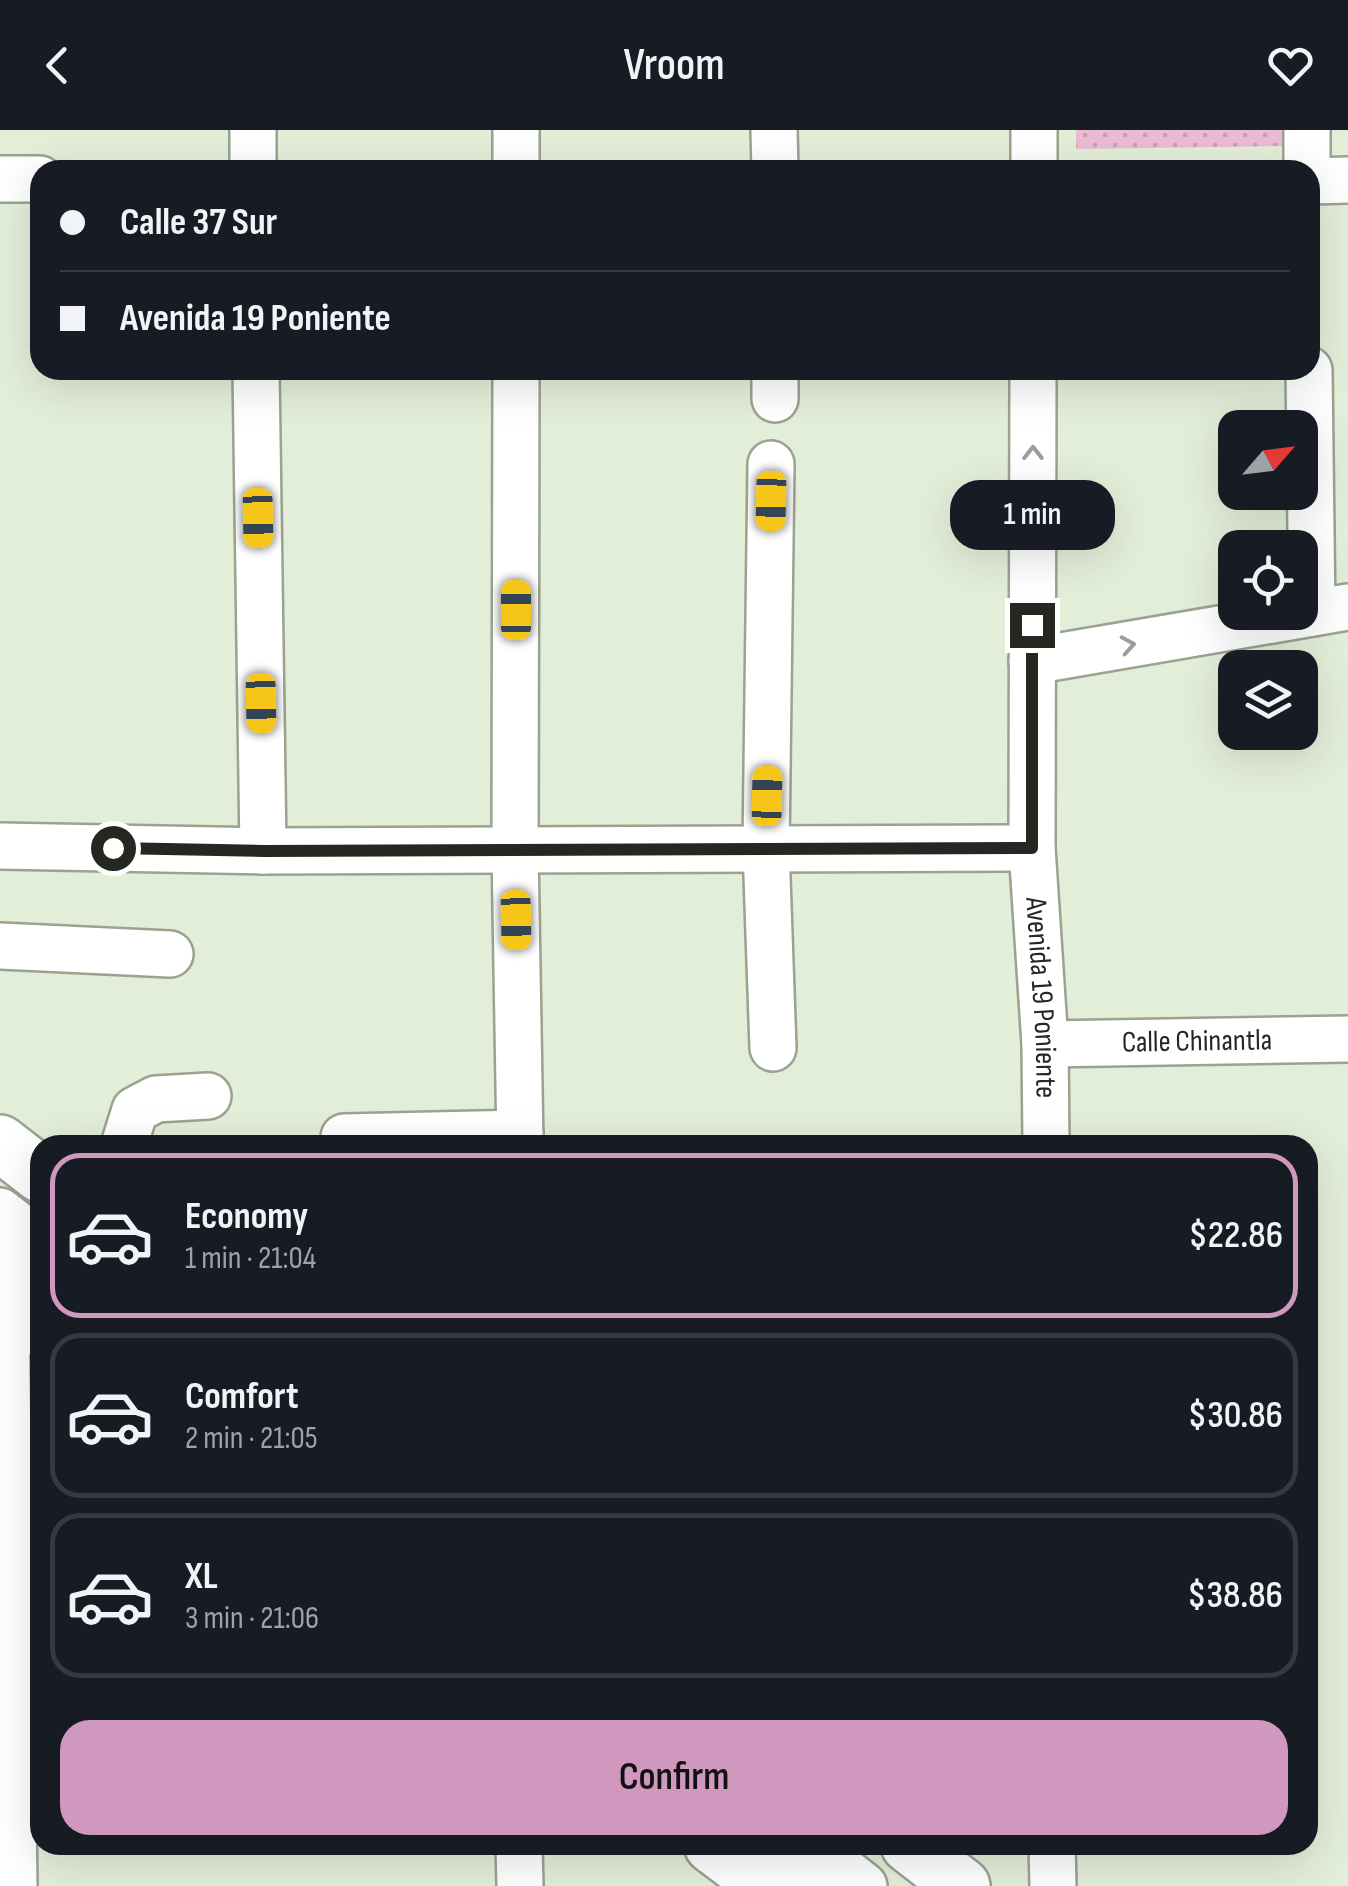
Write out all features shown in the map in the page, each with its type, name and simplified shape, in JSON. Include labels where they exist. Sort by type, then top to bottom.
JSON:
[{"type":"main road","points":[[0,1143],[30,1166]]},
{"type":"main road","points":[[725,1855],[766,1886]]},
{"type":"main road","points":[[922,1855],[962,1886]]},
{"type":"street","points":[[253,130],[253,160]]},
{"type":"street","points":[[516,130],[516,160]]},
{"type":"street","points":[[774,130],[774,160]]},
{"type":"street","points":[[1034,130],[1034,160]]},
{"type":"street","points":[[1307,160],[1308,130]]},
{"type":"street","points":[[0,178],[30,178]]},
{"type":"street","points":[[1320,181],[1348,180]]},
{"type":"street","points":[[256,380],[264,851]]},
{"type":"street","points":[[516,380],[515,850],[520,1135]]},
{"type":"street","name":"Avenida 19 Poniente","points":[[1033,380],[1032,848],[1045,1044],[1046,1135]]},
{"type":"street","points":[[1032,661],[1330,610],[1310,380]]},
{"type":"street","points":[[771,464],[766,848],[773,1048]]},
{"type":"street","points":[[0,846],[264,851],[1032,848]]},
{"type":"street","points":[[0,946],[170,954]]},
{"type":"street","name":"Calle Chinantla","points":[[1045,1044],[1348,1039]]},
{"type":"street","points":[[127,1135],[135,1110],[156,1098],[208,1096]]},
{"type":"street","points":[[0,1211],[30,1234]]},
{"type":"street","points":[[14,1886],[4,1376],[17,1292]]},
{"type":"street","points":[[519,1855],[520,1886]]},
{"type":"street","points":[[777,1855],[816,1886]]},
{"type":"street","points":[[825,1855],[864,1886]]},
{"type":"street","points":[[1052,1855],[1053,1886]]},
{"type":"shaded area","points":[[1076,130],[1282,130],[1282,146],[1076,149]]},
{"type":"route","points":[[113,848],[1032,848],[1032,625]]}]
